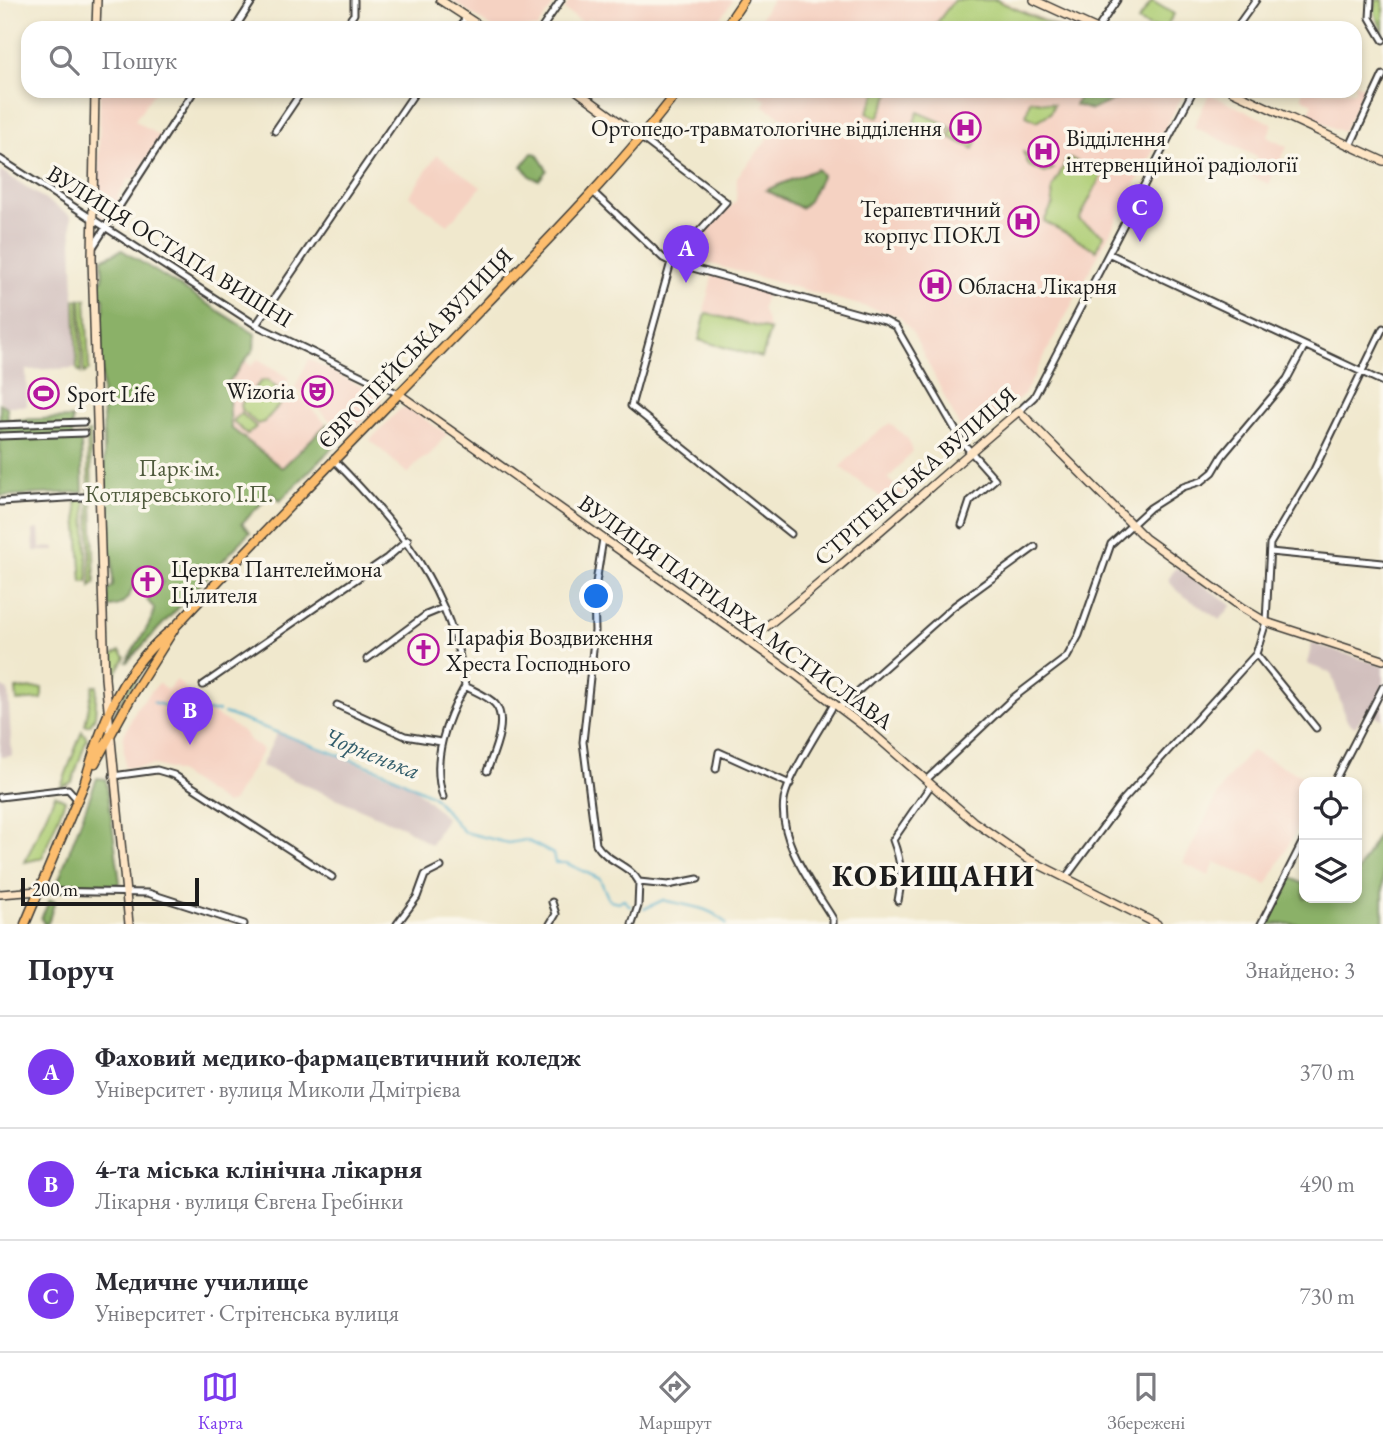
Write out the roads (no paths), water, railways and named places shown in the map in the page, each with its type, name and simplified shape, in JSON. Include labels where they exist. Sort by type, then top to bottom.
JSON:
[{"type":"main road","points":[[96,21],[97,0]]},
{"type":"main road","points":[[440,0],[471,21]]},
{"type":"main road","points":[[730,21],[744,0]]},
{"type":"main road","points":[[1034,0],[1081,21]]},
{"type":"main road","points":[[95,98],[91,249],[104,678],[129,924]]},
{"type":"main road","points":[[587,98],[640,137]]},
{"type":"main road","name":"ЄВРОПЕЙСЬКА ВУЛИЦЯ","points":[[85,781],[107,711],[134,666],[151,645],[175,627],[333,459],[593,191],[672,98]]},
{"type":"main road","points":[[1248,98],[1383,161]]},
{"type":"main road","name":"ВУЛИЦЯ ПАТРІАРХА МСТИСЛАВА","points":[[398,394],[836,706],[972,821],[1027,858],[1157,924]]},
{"type":"main road","points":[[1019,411],[1166,555],[1266,622],[1383,660]]},
{"type":"main road","name":"СТРІТЕНСЬКА ВУЛИЦЯ","points":[[748,641],[831,577],[970,451],[1019,411]]},
{"type":"main road","name":"ЄВРОПЕЙСЬКА ВУЛИЦЯ","points":[[25,924],[85,781],[109,735],[175,627]]},
{"type":"main road","points":[[0,894],[38,891]]},
{"type":"street","points":[[240,21],[253,0]]},
{"type":"street","points":[[349,21],[354,14],[354,0]]},
{"type":"street","points":[[547,21],[561,0]]},
{"type":"street","points":[[1102,21],[1118,0]]},
{"type":"street","points":[[1241,21],[1256,0]]},
{"type":"street","points":[[1371,0],[1370,18],[1383,40]]},
{"type":"street","points":[[1350,146],[1383,75]]},
{"type":"street","points":[[91,249],[190,98]]},
{"type":"street","points":[[275,131],[297,98]]},
{"type":"street","points":[[256,325],[411,98]]},
{"type":"street","name":"СТРІТЕНСЬКА ВУЛИЦЯ","points":[[1019,411],[1034,397],[1190,98]]},
{"type":"street","points":[[640,137],[726,202],[671,262],[631,406],[791,534]]},
{"type":"street","name":"ВУЛИЦЯ ОСТАПА ВИШНІ","points":[[0,159],[256,325],[398,394]]},
{"type":"street","points":[[593,191],[663,258],[671,262],[891,323],[970,451],[995,479],[970,501],[962,525]]},
{"type":"street","points":[[1110,254],[1383,382]]},
{"type":"street","points":[[1066,877],[1124,800],[1256,654],[1266,622],[1270,544],[1314,470],[1383,328]]},
{"type":"street","points":[[898,901],[902,880],[899,852],[893,840],[928,782],[1013,698],[1067,657],[1083,625],[1111,544],[1167,496],[1202,481],[1213,472],[1223,455],[1287,379],[1304,347]]},
{"type":"street","points":[[0,425],[84,422]]},
{"type":"street","points":[[0,436],[85,433]]},
{"type":"street","points":[[333,459],[408,540],[443,608],[465,686],[448,716],[441,741],[439,785],[443,797]]},
{"type":"street","points":[[0,502],[99,496]]},
{"type":"street","points":[[603,538],[594,595],[595,631],[583,748],[596,844],[606,856],[635,874],[639,882],[632,924]]},
{"type":"street","points":[[203,685],[387,558],[408,540]]},
{"type":"street","points":[[833,924],[834,919],[800,863],[789,836],[784,799],[790,784],[836,706],[954,606],[1035,547]]},
{"type":"street","points":[[1270,552],[1383,563]]},
{"type":"street","points":[[368,659],[426,615],[443,608]]},
{"type":"street","points":[[1256,654],[1315,728]]},
{"type":"street","points":[[465,686],[494,702],[499,711],[498,739],[488,771]]},
{"type":"street","points":[[1337,777],[1383,687]]},
{"type":"street","points":[[337,705],[405,736],[441,741]]},
{"type":"street","points":[[716,769],[719,752],[790,784]]},
{"type":"street","points":[[113,776],[157,770],[174,775],[332,877]]},
{"type":"street","points":[[0,797],[68,789],[77,799]]},
{"type":"street","points":[[1261,924],[1303,840]]},
{"type":"street","points":[[397,924],[417,897],[425,875],[441,867]]},
{"type":"street","points":[[639,882],[668,885],[698,879]]},
{"type":"street","points":[[38,891],[148,893],[244,924]]},
{"type":"street","points":[[550,924],[556,914],[552,902]]},
{"type":"street","points":[[218,914],[218,924]]},
{"type":"waterway","name":"Чорненька","points":[[153,702],[184,712],[219,711]]},
{"type":"waterway","name":"Чорненька","points":[[224,713],[385,772],[433,796],[464,832],[508,843],[526,840],[553,854],[555,863],[566,863],[600,879],[609,900],[619,902],[623,899],[631,907]]},
{"type":"waterway","name":"Чорненька","points":[[644,909],[663,900],[706,910],[726,924]]},
{"type":"place","name":"Ортопедо-травматологічне відділення","points":[[965,128]]},
{"type":"place","name":"Відділення інтервенційної радіології","points":[[1043,151]]},
{"type":"place","name":"Терапевтичний корпус ПОКЛ","points":[[1024,222]]},
{"type":"place","name":"Медичне училище","points":[[1140,242]]},
{"type":"place","name":"Фаховий медико-фармацевтичний коледж","points":[[686,283]]},
{"type":"place","name":"Обласна Лікарня","points":[[935,286]]},
{"type":"place","name":"Wizoria","points":[[318,391]]},
{"type":"place","name":"Sport Life","points":[[44,394]]},
{"type":"place","name":"Церква Пантелеймона Цілителя","points":[[148,582]]},
{"type":"place","name":"Парафія Воздвиження Хреста Господнього","points":[[423,650]]},
{"type":"place","name":"4-та міська клінічна лікарня","points":[[190,745]]},
{"type":"district","name":"КОБИЩАНИ","points":[[934,875]]},
{"type":"park label","name":"Парк ім. Котляревського І.П.","points":[[179,481]]}]
